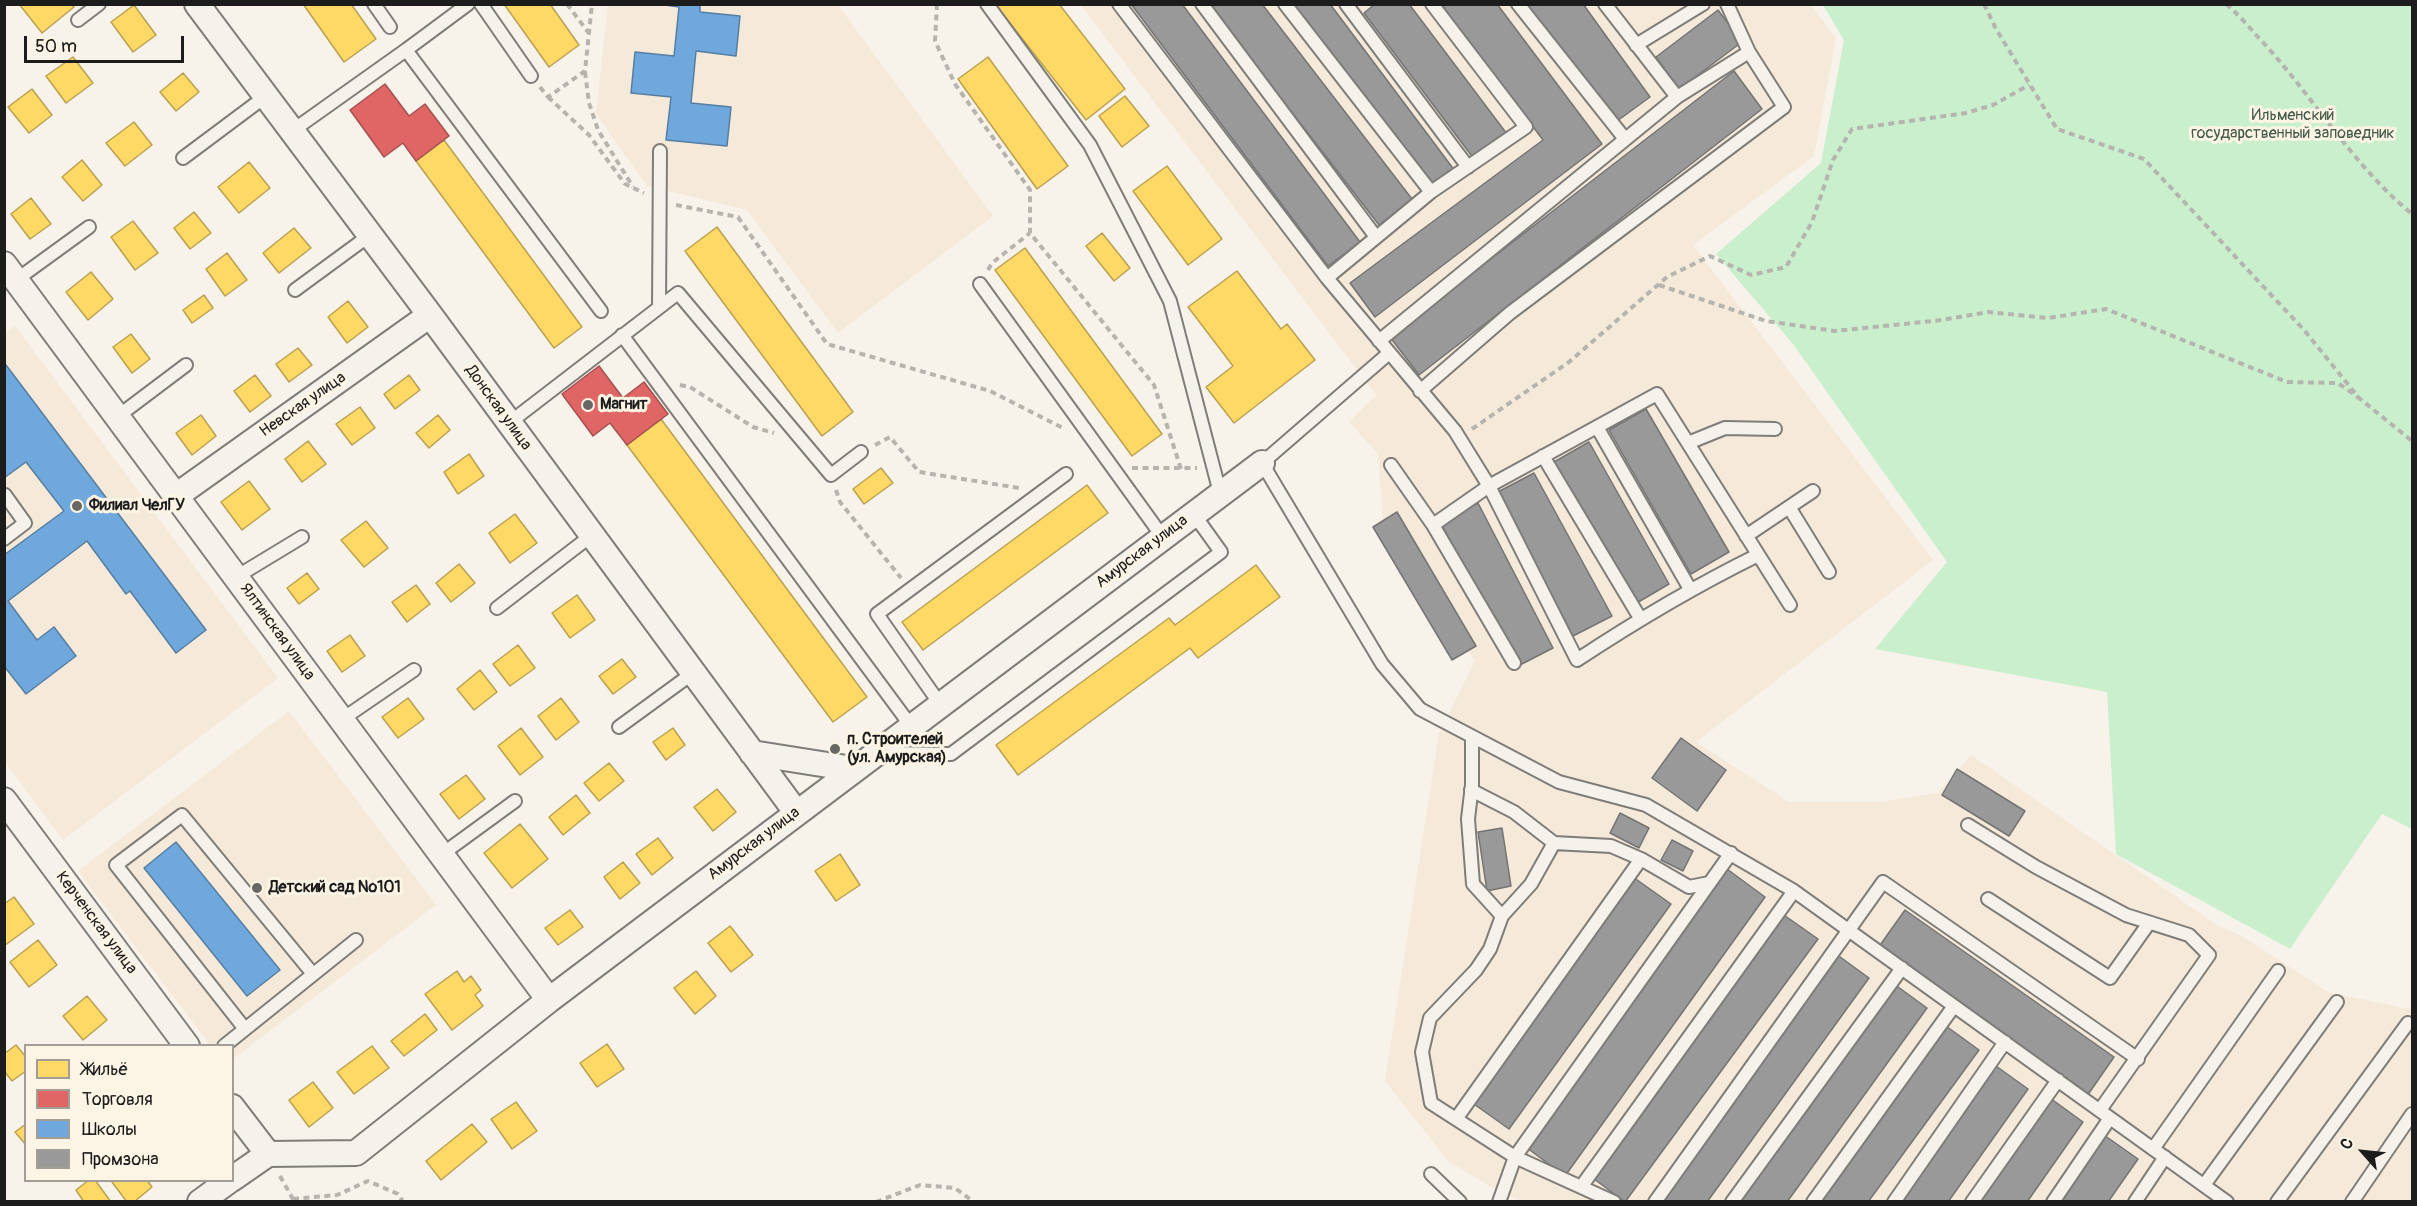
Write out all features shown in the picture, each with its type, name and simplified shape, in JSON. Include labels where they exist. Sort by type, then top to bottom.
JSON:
[{"type":"street","name":"Донская улица","points":[[197,4],[430,315],[796,812]]},
{"type":"street","name":"Ялтинская улица","points":[[10,272],[549,1000]]},
{"type":"street","name":"Невская улица","points":[[176,496],[430,315]]},
{"type":"street","name":"Амурская улица","points":[[268,1154],[356,1153],[549,1000],[1162,536],[1262,463]]},
{"type":"street","points":[[752,753],[854,769]]},
{"type":"street","name":"Керченская улица","points":[[4,800],[186,1044]]},
{"type":"street","points":[[234,1110],[268,1154],[234,1178]]},
{"type":"street","points":[[200,1202],[228,1182]]},
{"type":"lane","points":[[78,20],[99,4]]},
{"type":"lane","points":[[374,4],[390,27]]},
{"type":"lane","points":[[292,131],[468,4]]},
{"type":"lane","points":[[481,4],[531,75]]},
{"type":"lane","points":[[987,4],[1090,145],[1170,301],[1220,493]]},
{"type":"lane","points":[[1119,4],[1327,278],[1459,437],[1489,486],[1577,660],[1640,618],[1690,589],[1758,555]]},
{"type":"lane","points":[[1202,4],[1376,237]]},
{"type":"lane","points":[[1286,4],[1431,192]]},
{"type":"lane","points":[[1346,4],[1468,167]]},
{"type":"lane","points":[[1327,278],[1431,192],[1526,127],[1432,4]]},
{"type":"lane","points":[[1518,4],[1625,139]]},
{"type":"lane","points":[[1605,4],[1677,97]]},
{"type":"lane","points":[[1636,45],[1703,4]]},
{"type":"lane","points":[[1420,390],[1510,313],[1784,107],[1749,52],[1727,4]]},
{"type":"lane","points":[[406,50],[601,311]]},
{"type":"lane","points":[[1379,341],[1677,97],[1749,52]]},
{"type":"lane","points":[[183,158],[266,96]]},
{"type":"lane","points":[[659,307],[660,151]]},
{"type":"lane","points":[[10,272],[89,227]]},
{"type":"lane","points":[[295,290],[369,235]]},
{"type":"lane","points":[[980,284],[1162,536]]},
{"type":"lane","points":[[509,423],[678,292],[801,442],[831,475],[861,453]]},
{"type":"lane","points":[[622,335],[911,726]]},
{"type":"lane","points":[[1388,354],[1262,463],[1382,664],[1420,709],[1559,782],[1646,805],[1794,891],[2204,1185],[2221,1200]]},
{"type":"lane","points":[[117,417],[186,365]]},
{"type":"lane","points":[[1433,525],[1489,486],[1657,394],[1790,605]]},
{"type":"lane","points":[[1597,427],[1690,589]]},
{"type":"lane","points":[[1688,443],[1725,428],[1775,429]]},
{"type":"lane","points":[[1543,456],[1640,618]]},
{"type":"lane","points":[[1390,465],[1433,525],[1514,663]]},
{"type":"lane","points":[[940,704],[877,615],[1066,474]]},
{"type":"lane","points":[[1746,536],[1813,491]]},
{"type":"lane","points":[[4,539],[26,523],[5,495]]},
{"type":"lane","points":[[1789,507],[1829,572]]},
{"type":"lane","points":[[876,752],[951,754],[1221,552],[1193,513]]},
{"type":"lane","points":[[497,608],[592,535]]},
{"type":"lane","points":[[236,577],[302,537]]},
{"type":"lane","points":[[341,720],[414,670]]},
{"type":"lane","points":[[619,727],[693,673]]},
{"type":"lane","points":[[1472,738],[1468,819],[1473,885],[1502,916]]},
{"type":"lane","points":[[1471,790],[1514,812],[1554,843],[1611,846],[1641,859],[1689,887],[1709,883]]},
{"type":"lane","points":[[441,855],[515,801]]},
{"type":"lane","points":[[245,1029],[117,865],[182,815],[314,974]]},
{"type":"lane","points":[[1968,825],[2046,872],[2126,915],[2189,935],[2209,955],[2100,1110]]},
{"type":"lane","points":[[1554,843],[1531,884],[1502,916],[1490,949],[1476,970],[1430,1018],[1422,1052],[1431,1103],[1515,1157],[1614,1202]]},
{"type":"lane","points":[[1499,1202],[1515,1157],[1731,853]]},
{"type":"lane","points":[[1455,1119],[1641,859]]},
{"type":"lane","points":[[1655,1202],[1883,882],[2138,1059]]},
{"type":"lane","points":[[1581,1187],[1794,891]]},
{"type":"lane","points":[[1988,899],[2110,978],[2149,923]]},
{"type":"lane","points":[[226,1044],[356,940]]},
{"type":"lane","points":[[1732,1202],[1902,968]]},
{"type":"lane","points":[[2153,1149],[2278,971]]},
{"type":"lane","points":[[2204,1185],[2337,1002]]},
{"type":"lane","points":[[1814,1202],[1954,1006]]},
{"type":"lane","points":[[2277,1202],[2408,1023]]},
{"type":"lane","points":[[1894,1202],[2005,1042]]},
{"type":"lane","points":[[1972,1202],[2058,1080]]},
{"type":"lane","points":[[2352,1202],[2412,1114]]},
{"type":"lane","points":[[2053,1202],[2110,1118]]},
{"type":"lane","points":[[2135,1202],[2165,1158]]},
{"type":"lane","points":[[1431,1174],[1460,1202]]},
{"type":"path","points":[[567,4],[589,33]]},
{"type":"path","points":[[592,4],[585,71],[589,103],[598,130],[633,188]]},
{"type":"path","points":[[937,4],[935,41],[955,84],[1030,190],[1030,233],[1154,385],[1181,469]]},
{"type":"path","points":[[1984,4],[1996,29],[2057,129],[2144,159],[2304,330],[2359,398]]},
{"type":"path","points":[[2226,4],[2283,63],[2346,145],[2387,193],[2412,214]]},
{"type":"path","points":[[548,97],[585,71]]},
{"type":"path","points":[[531,75],[548,97],[589,135],[625,184],[660,201],[738,217],[827,344],[990,391],[1064,429]]},
{"type":"path","points":[[1459,437],[1490,419],[1569,362],[1667,277],[1710,256],[1751,275],[1786,267],[1812,222],[1833,160],[1852,129],[1966,113],[1993,105],[2029,85]]},
{"type":"path","points":[[980,284],[992,263],[1030,233]]},
{"type":"path","points":[[1658,285],[1766,321],[1835,331],[1942,320],[1988,312],[2048,318],[2106,309],[2287,382],[2338,383],[2412,441]]},
{"type":"path","points":[[656,381],[690,387],[753,427],[801,442]]},
{"type":"path","points":[[861,453],[890,437],[919,472],[1041,492]]},
{"type":"path","points":[[1112,467],[1213,468]]},
{"type":"path","points":[[831,475],[840,501],[910,590]]},
{"type":"path","points":[[292,1199],[337,1195],[368,1181],[398,1194],[403,1202]]},
{"type":"path","points":[[876,1202],[920,1185],[956,1188],[974,1202]]},
{"type":"shaded area","points":[[608,5],[838,5],[993,216],[838,333],[747,210],[647,186],[596,114]]},
{"type":"shaded area","points":[[1081,5],[1811,5],[1836,38],[1814,156],[1693,245],[1933,560],[1696,742],[1789,802],[1880,802],[1938,793],[1971,755],[2217,925],[2242,936],[2328,992],[2409,1009],[2412,1007],[2412,1201],[1522,1202],[1491,1187],[1448,1161],[1385,1081],[1439,733],[1475,661],[1383,520],[1378,454],[1349,422],[1376,395]]},
{"type":"shaded area","name":"Филиал ЧелГУ","points":[[15,326],[278,678],[63,840],[5,762],[4,334]]},
{"type":"shaded area","name":"Детский сад №101","points":[[289,711],[436,905],[234,1058],[234,1044],[209,1044],[78,871]]},
{"type":"green space","name":"Ильменский государственный заповедник","points":[[1823,5],[2412,5],[2412,829],[2382,814],[2290,949],[2116,854],[2107,692],[1875,649],[1947,562],[1793,344],[1716,254],[1821,163],[1844,40]]},
{"type":"building: Жильё","points":[[19,4],[71,4],[74,7],[42,33]]},
{"type":"building: Жильё","points":[[303,4],[351,4],[376,39],[344,62]]},
{"type":"building: Жильё","points":[[504,4],[550,4],[579,45],[549,67]]},
{"type":"building: Жильё","points":[[995,4],[1059,4],[1125,89],[1086,120]]},
{"type":"building: Жильё","points":[[134,5],[156,35],[133,52],[111,22]]},
{"type":"building: Жильё","points":[[73,57],[93,83],[66,103],[46,76]]},
{"type":"building: Жильё","points":[[988,57],[1068,166],[1037,189],[958,79]]},
{"type":"building: Жильё","points":[[183,73],[199,92],[176,111],[160,92]]},
{"type":"building: Жильё","points":[[32,89],[52,115],[29,133],[8,107]]},
{"type":"building: Жильё","points":[[1125,96],[1149,126],[1122,147],[1099,116]]},
{"type":"building: Жильё","points":[[134,122],[152,145],[125,166],[106,143]]},
{"type":"building: Жильё","points":[[444,140],[582,327],[554,348],[416,161]]},
{"type":"building: Жильё","points":[[82,160],[102,185],[83,201],[62,177]]},
{"type":"building: Жильё","points":[[249,162],[270,188],[239,213],[218,187]]},
{"type":"building: Жильё","points":[[1167,166],[1222,239],[1188,265],[1133,191]]},
{"type":"building: Жильё","points":[[31,198],[51,224],[30,239],[11,214]]},
{"type":"building: Жильё","points":[[194,212],[211,233],[190,249],[174,228]]},
{"type":"building: Жильё","points":[[133,221],[158,253],[135,270],[111,237]]},
{"type":"building: Жильё","points":[[717,227],[853,412],[822,436],[685,251]]},
{"type":"building: Жильё","points":[[294,228],[311,248],[279,273],[263,253]]},
{"type":"building: Жильё","points":[[1102,233],[1130,268],[1114,281],[1086,246]]},
{"type":"building: Жильё","points":[[1025,248],[1162,434],[1132,456],[995,270]]},
{"type":"building: Жильё","points":[[227,253],[247,280],[225,296],[206,269]]},
{"type":"building: Жильё","points":[[1237,271],[1281,329],[1287,324],[1315,360],[1234,423],[1206,387],[1233,366],[1188,307]]},
{"type":"building: Жильё","points":[[91,272],[113,299],[88,320],[66,292]]},
{"type":"building: Жильё","points":[[204,295],[213,308],[192,323],[183,310]]},
{"type":"building: Жильё","points":[[348,301],[368,327],[347,343],[328,317]]},
{"type":"building: Жильё","points":[[131,334],[150,359],[132,373],[113,347]]},
{"type":"building: Жильё","points":[[298,348],[312,365],[289,382],[276,364]]},
{"type":"building: Жильё","points":[[255,375],[271,396],[250,412],[234,391]]},
{"type":"building: Жильё","points":[[409,375],[420,390],[395,409],[384,394]]},
{"type":"building: Жильё","points":[[360,407],[375,428],[352,445],[336,424]]},
{"type":"building: Жильё","points":[[201,415],[216,436],[192,455],[176,433]]},
{"type":"building: Жильё","points":[[438,415],[450,430],[429,448],[416,433]]},
{"type":"building: Жильё","points":[[661,419],[867,697],[833,722],[627,445]]},
{"type":"building: Жильё","points":[[308,441],[326,464],[302,482],[285,459]]},
{"type":"building: Жильё","points":[[469,454],[484,476],[458,494],[444,472]]},
{"type":"building: Жильё","points":[[881,468],[893,483],[864,504],[853,489]]},
{"type":"building: Жильё","points":[[249,481],[270,509],[242,530],[221,502]]},
{"type":"building: Жильё","points":[[1087,485],[1108,513],[923,650],[902,622]]},
{"type":"building: Жильё","points":[[515,514],[537,543],[510,563],[489,533]]},
{"type":"building: Жильё","points":[[366,521],[388,548],[364,567],[341,540]]},
{"type":"building: Жильё","points":[[459,564],[475,583],[451,602],[436,583]]},
{"type":"building: Жильё","points":[[1256,565],[1280,597],[1198,658],[1190,648],[1018,775],[996,745],[1169,618],[1175,625]]},
{"type":"building: Жильё","points":[[307,573],[319,589],[299,604],[287,588]]},
{"type":"building: Жильё","points":[[416,585],[430,604],[407,622],[392,602]]},
{"type":"building: Жильё","points":[[577,595],[595,620],[570,638],[552,613]]},
{"type":"building: Жильё","points":[[350,635],[365,656],[342,672],[327,651]]},
{"type":"building: Жильё","points":[[518,645],[535,668],[510,686],[493,664]]},
{"type":"building: Жильё","points":[[622,659],[636,677],[613,694],[599,676]]},
{"type":"building: Жильё","points":[[480,670],[497,692],[474,710],[457,689]]},
{"type":"building: Жильё","points":[[408,698],[424,719],[398,738],[382,717]]},
{"type":"building: Жильё","points":[[561,698],[579,722],[556,740],[538,716]]},
{"type":"building: Жильё","points":[[521,728],[543,757],[520,775],[498,746]]},
{"type":"building: Жильё","points":[[673,728],[685,745],[666,760],[653,742]]},
{"type":"building: Жильё","points":[[609,763],[624,781],[599,801],[584,783]]},
{"type":"building: Жильё","points":[[466,775],[485,799],[459,819],[440,794]]},
{"type":"building: Жильё","points":[[717,789],[736,812],[713,831],[694,807]]},
{"type":"building: Жильё","points":[[576,795],[590,813],[563,835],[549,817]]},
{"type":"building: Жильё","points":[[520,824],[548,859],[512,888],[484,853]]},
{"type":"building: Жильё","points":[[658,838],[673,858],[652,875],[636,854]]},
{"type":"building: Жильё","points":[[840,854],[860,885],[836,901],[815,871]]},
{"type":"building: Жильё","points":[[623,862],[640,883],[620,899],[604,877]]},
{"type":"building: Жильё","points":[[14,897],[34,924],[4,946],[4,904]]},
{"type":"building: Жильё","points":[[570,910],[583,927],[558,945],[545,928]]},
{"type":"building: Жильё","points":[[730,926],[753,955],[731,972],[708,943]]},
{"type":"building: Жильё","points":[[38,940],[57,965],[29,987],[10,962]]},
{"type":"building: Жильё","points":[[457,971],[464,982],[471,976],[481,990],[475,995],[483,1006],[452,1030],[425,994]]},
{"type":"building: Жильё","points":[[696,971],[716,996],[695,1014],[674,988]]},
{"type":"building: Жильё","points":[[87,996],[107,1020],[83,1040],[63,1016]]},
{"type":"building: Жильё","points":[[425,1014],[437,1030],[404,1056],[391,1041]]},
{"type":"building: Жильё","points":[[607,1044],[624,1069],[597,1087],[580,1063]]},
{"type":"building: Жильё","points":[[16,1045],[24,1055],[24,1072],[12,1081],[4,1071],[4,1054]]},
{"type":"building: Жильё","points":[[372,1046],[389,1068],[354,1094],[337,1072]]},
{"type":"building: Жильё","points":[[313,1082],[333,1108],[309,1127],[289,1100]]},
{"type":"building: Жильё","points":[[516,1102],[537,1131],[512,1149],[491,1119]]},
{"type":"building: Жильё","points":[[472,1124],[487,1142],[441,1180],[426,1161]]},
{"type":"building: Жильё","points":[[24,1125],[24,1143],[15,1132]]},
{"type":"building: Жильё","points":[[86,1182],[96,1182],[111,1202],[84,1202],[76,1190]]},
{"type":"building: Жильё","points":[[112,1182],[148,1182],[152,1187],[134,1202],[127,1202]]},
{"type":"building: Торговля","points":[[385,84],[409,116],[425,104],[449,136],[416,161],[403,143],[384,157],[350,110]]},
{"type":"building: Торговля","points":[[599,366],[623,398],[644,382],[668,414],[627,445],[610,423],[593,436],[562,394]]},
{"type":"building: Школы","points":[[658,4],[700,4],[700,12],[740,16],[736,56],[696,51],[691,103],[731,107],[727,146],[666,140],[671,97],[631,93],[635,52],[674,56],[679,7]]},
{"type":"building: Школы","points":[[6,365],[206,630],[176,653],[130,591],[126,594],[87,541],[8,601],[37,640],[54,627],[76,656],[26,694],[4,666],[4,555],[64,511],[26,462],[4,478],[4,366]]},
{"type":"building: Школы","points":[[176,842],[280,970],[247,996],[144,868]]},
{"type":"building: Промзона","points":[[1131,4],[1182,4],[1360,242],[1328,266]]},
{"type":"building: Промзона","points":[[1208,4],[1262,4],[1412,199],[1379,225]]},
{"type":"building: Промзона","points":[[1292,4],[1330,4],[1455,171],[1434,188]]},
{"type":"building: Промзона","points":[[1375,4],[1409,4],[1507,134],[1474,159],[1364,13]]},
{"type":"building: Промзона","points":[[1441,4],[1497,4],[1602,144],[1375,317],[1350,283],[1543,140]]},
{"type":"building: Промзона","points":[[1527,4],[1583,4],[1650,97],[1613,124]]},
{"type":"building: Промзона","points":[[1718,10],[1742,42],[1679,89],[1656,57]]},
{"type":"building: Промзона","points":[[1734,71],[1762,109],[1419,375],[1390,337]]},
{"type":"building: Промзона","points":[[1646,409],[1729,552],[1691,574],[1609,430]]},
{"type":"building: Промзона","points":[[1589,442],[1669,584],[1635,604],[1554,462]]},
{"type":"building: Промзона","points":[[1534,473],[1612,616],[1573,636],[1496,493]]},
{"type":"building: Промзона","points":[[1478,503],[1553,648],[1516,667],[1441,523]]},
{"type":"building: Промзона","points":[[1397,512],[1476,646],[1452,660],[1373,527]]},
{"type":"building: Промзона","points":[[1681,738],[1726,770],[1697,811],[1652,778]]},
{"type":"building: Промзона","points":[[1957,769],[2025,811],[2009,836],[1942,795]]},
{"type":"building: Промзона","points":[[1620,813],[1649,828],[1639,848],[1610,833]]},
{"type":"building: Промзона","points":[[1502,828],[1511,886],[1487,891],[1478,832]]},
{"type":"building: Промзона","points":[[1672,840],[1693,851],[1683,871],[1661,860]]},
{"type":"building: Промзона","points":[[1727,869],[1765,897],[1565,1176],[1527,1148]]},
{"type":"building: Промзона","points":[[1633,877],[1671,904],[1509,1129],[1471,1102]]},
{"type":"building: Промзона","points":[[1905,910],[2114,1057],[2087,1096],[1878,948]]},
{"type":"building: Промзона","points":[[1781,913],[1818,939],[1625,1202],[1590,1176]]},
{"type":"building: Промзона","points":[[1836,954],[1869,978],[1707,1202],[1657,1202]]},
{"type":"building: Промзона","points":[[1894,984],[1927,1008],[1787,1202],[1737,1202]]},
{"type":"building: Промзона","points":[[1946,1026],[1979,1050],[1868,1202],[1817,1202]]},
{"type":"building: Промзона","points":[[1996,1066],[2028,1089],[1948,1202],[1898,1202]]},
{"type":"building: Промзона","points":[[2050,1098],[2083,1122],[2027,1202],[1976,1202]]},
{"type":"building: Промзона","points":[[2104,1135],[2138,1159],[2108,1202],[2058,1202]]},
{"type":"place","name":"Магнит","points":[[588,405]]},
{"type":"place","name":"Филиал ЧелГУ","points":[[77,506]]},
{"type":"place","name":"п. Строителей (ул. Амурская)","points":[[835,749]]},
{"type":"place","name":"Детский сад №101","points":[[257,888]]}]
